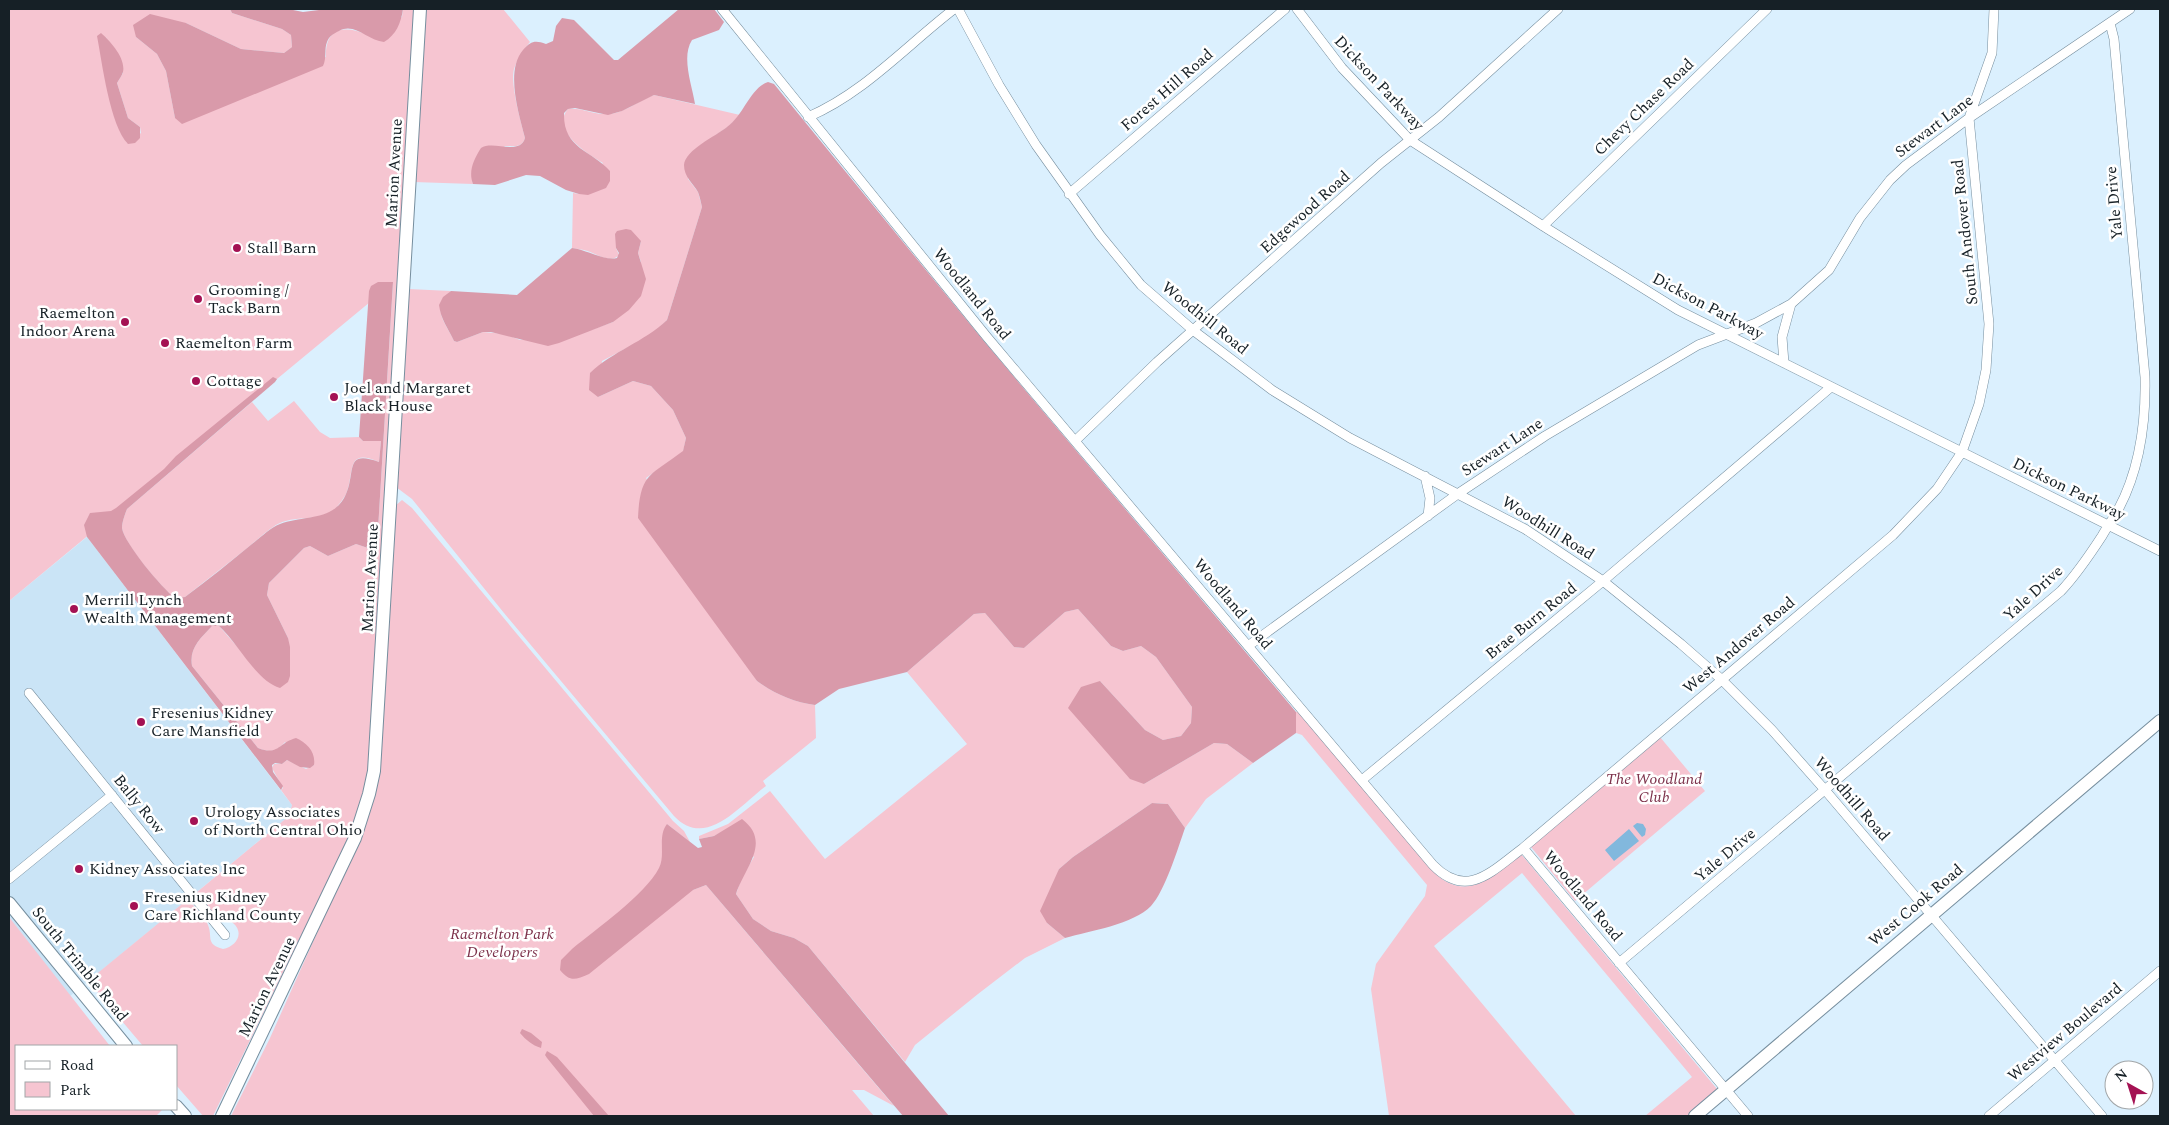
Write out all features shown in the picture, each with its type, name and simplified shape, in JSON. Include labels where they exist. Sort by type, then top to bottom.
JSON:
[{"type":"street","name":"Marion Avenue","points":[[222,1116],[355,838],[368,800],[374,771],[420,9]]},
{"type":"street","name":"Woodland Road","points":[[722,9],[808,117],[1075,441],[1432,865],[1450,879],[1465,882],[1480,878],[1523,848],[1748,1116]]},
{"type":"street","points":[[808,117],[838,103],[859,88],[954,9]]},
{"type":"street","name":"Woodhill Road","points":[[958,9],[1019,120],[1069,194],[1131,274],[1155,298],[1257,379],[1296,405],[1350,438],[1525,529],[1603,581],[1674,638],[1721,679],[1772,730],[2102,1116]]},
{"type":"street","name":"Forest Hill Road","points":[[1069,194],[1285,9]]},
{"type":"street","name":"Dickson Parkway","points":[[1298,9],[1342,68],[1410,140],[1543,226],[1678,310],[2160,552]]},
{"type":"street","name":"Edgewood Road","points":[[1075,441],[1157,362],[1381,163],[1438,117],[1558,9]]},
{"type":"street","name":"Chevy Chase Road","points":[[1543,226],[1767,9]]},
{"type":"street","name":"South Andover Road","points":[[1962,452],[1979,404],[1986,370],[1989,324],[1969,118],[1992,53],[1994,9]]},
{"type":"street","name":"Stewart Lane","points":[[1248,646],[1459,493],[1589,410],[1698,345],[1756,323],[1791,304],[1829,270],[1860,218],[1890,180],[1906,164],[1969,118],[2130,9]]},
{"type":"street","name":"Yale Drive","points":[[1619,963],[2061,591],[2085,563],[2118,510],[2128,488],[2139,452],[2145,418],[2146,394],[2114,39],[2110,23]]},
{"type":"street","points":[[1784,363],[1782,337],[1791,304]]},
{"type":"street","name":"Brae Burn Road","points":[[1362,780],[1603,581],[1831,387]]},
{"type":"street","name":"West Andover Road","points":[[1523,848],[1893,535],[1937,489],[1962,452]]},
{"type":"street","points":[[1425,476],[1430,498],[1428,516]]},
{"type":"street","name":"Bally Row","points":[[29,693],[224,935]]},
{"type":"street","name":"West Cook Road","points":[[1695,1116],[2160,721]]},
{"type":"street","points":[[9,879],[112,795]]},
{"type":"street","name":"South Trimble Road","points":[[9,903],[125,1045]]},
{"type":"street","name":"Westview Boulevard","points":[[1989,1116],[2160,971]]},
{"type":"shaded area","points":[[230,9],[288,9],[303,12],[327,9],[403,9],[397,28],[392,36],[384,42],[372,39],[356,30],[345,29],[339,31],[328,40],[323,66],[182,124],[175,118],[166,71],[157,54],[136,37],[133,25],[150,14],[186,23],[241,49],[284,53],[292,47],[291,35],[282,29],[232,13]]},
{"type":"shaded area","points":[[679,9],[714,9],[724,22],[719,30],[692,40],[689,47],[687,63],[695,104],[654,95],[622,111],[608,115],[575,108],[568,109],[564,113],[565,125],[573,142],[610,171],[610,181],[606,188],[588,195],[579,194],[566,190],[540,176],[526,175],[495,185],[473,184],[471,170],[481,148],[486,146],[518,146],[525,138],[517,105],[514,81],[518,59],[528,45],[533,42],[546,44],[553,41],[556,26],[562,18],[574,20],[614,60],[618,60]]},
{"type":"shaded area","points":[[101,33],[113,45],[122,61],[123,72],[117,83],[128,118],[140,127],[140,138],[135,143],[128,144],[116,123],[104,77],[97,36]]},
{"type":"shaded area","points":[[768,82],[774,84],[983,340],[1296,712],[1296,733],[1253,763],[1227,744],[1214,743],[1144,784],[1130,779],[1068,708],[1081,687],[1100,681],[1145,730],[1163,740],[1181,736],[1191,723],[1192,707],[1156,657],[1141,646],[1123,651],[1111,646],[1078,609],[1065,612],[1024,648],[1014,647],[985,613],[974,614],[907,672],[839,689],[815,705],[784,697],[757,681],[638,518],[639,503],[644,484],[655,471],[683,451],[686,438],[673,410],[651,386],[633,381],[598,397],[589,390],[590,373],[667,320],[702,207],[698,192],[685,173],[684,165],[686,159],[695,149],[733,122],[756,90]]},
{"type":"shaded area","points":[[631,230],[641,241],[638,253],[646,279],[641,296],[629,310],[613,322],[548,346],[491,332],[483,332],[457,342],[454,341],[443,320],[439,305],[443,297],[451,291],[517,295],[572,248],[607,258],[617,258],[619,253],[616,248],[615,234],[617,231]]},
{"type":"shaded area","points":[[378,282],[393,282],[377,546],[368,548],[356,544],[328,556],[310,546],[304,548],[269,583],[267,595],[288,638],[290,647],[290,676],[288,682],[280,688],[271,684],[255,670],[219,626],[212,626],[203,635],[196,644],[192,654],[192,666],[258,748],[270,751],[275,750],[296,738],[310,748],[314,756],[314,765],[310,768],[300,767],[287,760],[282,764],[275,763],[272,765],[273,772],[283,786],[281,790],[87,537],[84,525],[90,513],[111,511],[116,508],[273,377],[277,379],[275,382],[127,509],[122,526],[124,535],[144,565],[169,593],[175,598],[185,597],[276,526],[289,521],[317,516],[334,509],[341,503],[346,494],[353,465],[356,461],[360,458],[379,462],[381,441],[363,441],[359,437],[369,291],[371,286]]},
{"type":"shaded area","points":[[87,537],[292,805],[289,816],[69,997],[9,917],[9,601]]},
{"type":"shaded area","points":[[1152,803],[1168,804],[1185,828],[1171,869],[1156,899],[1151,906],[1134,918],[1065,938],[1047,923],[1040,911],[1059,869],[1073,857]]},
{"type":"shaded area","points":[[742,819],[751,828],[756,846],[754,855],[736,894],[753,919],[771,931],[794,938],[808,946],[949,1116],[903,1116],[706,885],[693,890],[589,974],[573,979],[567,977],[560,970],[561,960],[572,949],[632,900],[652,878],[661,863],[662,840],[667,824],[698,848],[702,847],[699,839],[714,836]]},
{"type":"shaded area","points":[[522,1029],[531,1033],[542,1042],[541,1048],[532,1044],[520,1033]]},
{"type":"shaded area","points":[[547,1051],[557,1057],[609,1116],[594,1116],[547,1058],[545,1055]]},
{"type":"green space","points":[[9,9],[230,9],[232,13],[282,29],[291,35],[292,47],[284,53],[241,49],[186,23],[136,37],[157,54],[166,71],[175,118],[326,57],[329,40],[338,31],[352,30],[368,35],[402,17],[403,9],[415,9],[368,777],[356,823],[213,1116],[203,1116],[178,1087],[178,1045],[142,1045],[88,981],[188,899],[206,921],[214,945],[223,949],[232,946],[239,935],[237,927],[228,920],[215,915],[197,892],[289,816],[292,805],[281,790],[283,788],[272,768],[274,764],[282,764],[287,760],[306,769],[314,765],[285,742],[273,751],[258,748],[192,666],[192,654],[196,644],[203,635],[212,626],[219,626],[264,677],[290,676],[288,638],[267,595],[269,583],[304,548],[310,546],[328,556],[356,544],[368,548],[377,546],[393,283],[9,601]],"holes":[[[106,37],[123,73],[117,83],[128,118],[140,127],[141,133],[127,143]]]},
{"type":"green space","points":[[424,9],[503,9],[530,42],[517,62],[513,76],[516,103],[525,138],[524,141],[520,145],[505,146],[472,180],[473,184],[414,182]]},
{"type":"green space","points":[[654,95],[740,115],[729,126],[694,150],[688,179],[698,192],[702,207],[667,320],[653,334],[602,361],[598,397],[633,381],[651,386],[673,410],[686,438],[683,452],[646,478],[757,681],[784,697],[815,705],[816,738],[763,781],[766,786],[734,813],[710,826],[698,828],[686,825],[674,816],[504,613],[412,499],[396,487],[408,289],[451,291],[441,304],[441,310],[444,322],[454,341],[457,342],[483,332],[505,334],[520,340],[591,330],[613,322],[641,262],[638,253],[641,241],[616,248],[619,255],[611,259],[572,248],[573,193],[579,194],[603,163],[588,154],[567,133],[564,117],[568,109],[602,114],[619,112]]},
{"type":"green space","points":[[294,401],[320,432],[330,438],[359,437],[363,441],[381,441],[379,462],[368,458],[356,460],[353,464],[346,494],[335,509],[329,513],[322,516],[291,520],[276,525],[185,597],[175,598],[144,565],[124,535],[122,526],[127,509],[252,402],[268,421]]},
{"type":"green space","name":"Raemelton Park Developers","points":[[402,500],[412,508],[673,821],[684,831],[690,842],[667,824],[693,890],[706,885],[894,1106],[864,1090],[852,1090],[874,1116],[231,1116],[270,1038],[363,830],[395,506]]},
{"type":"green space","points":[[1078,609],[1111,646],[1123,651],[1141,646],[1156,657],[1192,707],[1191,723],[1181,736],[1163,740],[1145,730],[1100,681],[1144,784],[1214,743],[1227,744],[1253,763],[1206,799],[1185,828],[1168,804],[1152,803],[1073,857],[1059,869],[1047,923],[1065,938],[1025,958],[978,994],[915,1045],[905,1062],[808,946],[794,938],[771,931],[753,919],[736,894],[742,877],[754,857],[724,831],[714,836],[699,839],[699,836],[728,824],[770,791],[825,859],[967,744],[907,672],[974,614],[985,613],[1014,647],[1024,648],[1065,612]]},
{"type":"green space","points":[[1298,711],[1430,868],[1442,879],[1454,885],[1477,884],[1499,872],[1521,854],[1717,1089],[1688,1116],[1645,1116],[1692,1077],[1522,873],[1434,946],[1576,1116],[1389,1116],[1371,989],[1376,964],[1425,896],[1427,885],[1302,735],[1296,733],[1296,712]]},
{"type":"green space","name":"The Woodland Club","points":[[1660,737],[1705,791],[1575,901],[1531,847]]},
{"type":"green space","points":[[9,917],[109,1045],[15,1045],[15,1110],[162,1110],[156,1116],[9,1116]]},
{"type":"water","points":[[1637,823],[1643,824],[1646,829],[1645,835],[1642,837],[1633,826]]},
{"type":"water","points":[[1629,829],[1639,841],[1614,861],[1605,850]]},
{"type":"place","name":"Stall Barn","points":[[237,248]]},
{"type":"place","name":"Grooming / Tack Barn","points":[[198,299]]},
{"type":"place","name":"Raemelton Indoor Arena","points":[[125,322]]},
{"type":"place","name":"Raemelton Farm","points":[[165,343]]},
{"type":"place","name":"Cottage","points":[[196,381]]},
{"type":"place","name":"Joel and Margaret Black House","points":[[334,397]]},
{"type":"place","name":"Merrill Lynch Wealth Management","points":[[74,609]]},
{"type":"place","name":"Fresenius Kidney Care Mansfield","points":[[141,722]]},
{"type":"place","name":"Urology Associates of North Central Ohio","points":[[194,821]]},
{"type":"place","name":"Kidney Associates Inc","points":[[79,869]]},
{"type":"place","name":"Fresenius Kidney Care Richland County","points":[[134,906]]}]
